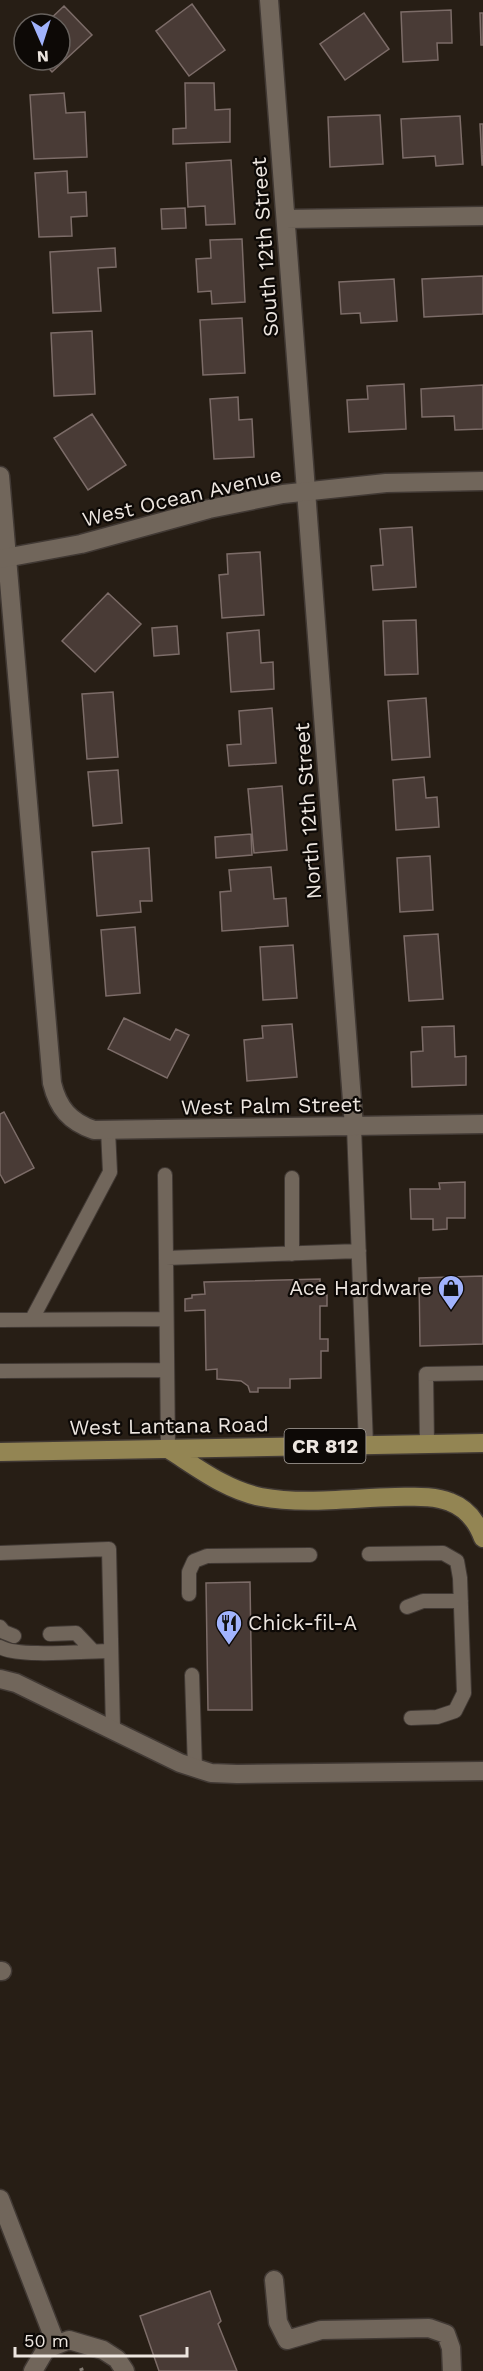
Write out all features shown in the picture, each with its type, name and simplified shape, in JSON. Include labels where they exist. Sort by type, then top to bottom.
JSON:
[{"type":"main road","name":"West Lantana Road","points":[[0,1452],[483,1443]]},
{"type":"main road","points":[[168,1449],[229,1488],[262,1497],[291,1500],[439,1498],[465,1510],[477,1525],[483,1538]]},
{"type":"street","name":"South 12th Street","points":[[269,0],[306,491]]},
{"type":"street","points":[[286,219],[483,216]]},
{"type":"street","points":[[0,476],[4,558]]},
{"type":"street","name":"West Ocean Avenue","points":[[4,558],[81,544],[209,509],[306,491],[386,483],[483,481]]},
{"type":"street","name":"North 12th Street","points":[[306,491],[354,1127]]},
{"type":"street","name":"West Palm Street","points":[[4,558],[52,1083],[56,1100],[65,1114],[78,1125],[108,1131],[483,1124]]},
{"type":"street","points":[[0,1679],[16,1683],[195,1769],[237,1774],[483,1771]]},
{"type":"street","points":[[0,2199],[56,2344]]},
{"type":"street","points":[[274,2280],[278,2322],[287,2340],[321,2330],[429,2328],[446,2334],[451,2348],[452,2371]]},
{"type":"street","points":[[33,2371],[46,2349],[69,2340],[103,2350],[117,2359],[125,2371]]},
{"type":"lane","points":[[354,1127],[366,1445]]},
{"type":"lane","points":[[32,1319],[110,1172],[108,1131]]},
{"type":"lane","points":[[165,1175],[168,1449]]},
{"type":"lane","points":[[292,1178],[292,1254]]},
{"type":"lane","points":[[166,1258],[359,1251]]},
{"type":"lane","points":[[0,1320],[166,1319]]},
{"type":"lane","points":[[0,1371],[167,1370]]},
{"type":"lane","points":[[427,1444],[426,1374],[483,1373]]},
{"type":"lane","points":[[0,1552],[109,1549],[113,1730]]},
{"type":"lane","points":[[369,1554],[443,1553],[456,1561],[460,1578],[464,1693],[455,1711],[437,1717],[411,1718]]},
{"type":"lane","points":[[189,1594],[189,1572],[194,1561],[207,1556],[310,1555]]},
{"type":"lane","points":[[407,1607],[423,1601],[461,1601]]},
{"type":"lane","points":[[0,1627],[4,1632],[14,1636]]},
{"type":"lane","points":[[50,1635],[76,1634],[93,1651]]},
{"type":"lane","points":[[0,1647],[7,1651],[26,1652],[111,1650]]},
{"type":"lane","points":[[192,1675],[195,1769]]},
{"type":"building","points":[[192,4],[225,50],[189,76],[156,31]]},
{"type":"building","points":[[64,6],[70,12],[58,12]]},
{"type":"building","points":[[451,10],[452,43],[437,43],[438,60],[403,62],[401,12]]},
{"type":"building","points":[[364,13],[389,49],[345,80],[320,44]]},
{"type":"building","points":[[480,13],[483,13],[483,45],[481,45]]},
{"type":"building","points":[[72,14],[92,35],[72,54]]},
{"type":"building","points":[[185,83],[214,83],[215,110],[230,109],[230,142],[173,144],[173,129],[186,128]]},
{"type":"building","points":[[64,93],[66,113],[85,112],[87,157],[34,159],[30,95]]},
{"type":"building","points":[[380,115],[383,164],[330,167],[328,117]]},
{"type":"building","points":[[460,116],[463,164],[436,166],[435,156],[403,158],[401,119]]},
{"type":"building","points":[[480,124],[483,124],[483,165],[482,165]]},
{"type":"building","points":[[231,160],[235,224],[206,225],[205,206],[188,207],[186,163]]},
{"type":"building","points":[[67,171],[68,193],[86,192],[87,216],[71,217],[72,236],[39,237],[35,173]]},
{"type":"building","points":[[185,208],[186,228],[162,229],[161,209]]},
{"type":"building","points":[[242,239],[245,302],[212,304],[211,291],[198,292],[196,259],[211,258],[210,240]]},
{"type":"building","points":[[115,248],[116,267],[98,268],[101,311],[53,313],[50,252]]},
{"type":"building","points":[[483,276],[483,314],[424,317],[422,279]]},
{"type":"building","points":[[394,279],[397,321],[361,323],[360,313],[341,314],[339,282]]},
{"type":"building","points":[[242,318],[245,373],[203,375],[200,320]]},
{"type":"building","points":[[92,331],[95,394],[54,396],[51,333]]},
{"type":"building","points":[[404,384],[406,429],[349,432],[347,400],[368,399],[367,386]]},
{"type":"building","points":[[483,385],[483,429],[455,430],[454,416],[422,417],[421,389]]},
{"type":"building","points":[[238,397],[239,420],[252,419],[254,457],[214,459],[210,399]]},
{"type":"building","points":[[92,414],[126,465],[88,490],[54,438]]},
{"type":"building","points":[[412,527],[416,587],[373,590],[371,566],[383,565],[380,529]]},
{"type":"building","points":[[260,552],[264,615],[222,618],[219,575],[228,574],[227,554]]},
{"type":"building","points":[[108,593],[141,624],[95,672],[62,641]]},
{"type":"building","points":[[416,620],[418,674],[385,675],[383,621]]},
{"type":"building","points":[[177,626],[179,654],[154,656],[152,628]]},
{"type":"building","points":[[259,630],[261,663],[273,662],[274,689],[231,692],[227,633]]},
{"type":"building","points":[[113,692],[118,757],[87,759],[82,694]]},
{"type":"building","points":[[426,698],[430,757],[392,760],[388,701]]},
{"type":"building","points":[[272,708],[276,763],[229,766],[227,745],[241,744],[239,711]]},
{"type":"building","points":[[118,770],[122,823],[93,826],[88,772]]},
{"type":"building","points":[[424,777],[426,798],[437,797],[439,827],[396,830],[393,780]]},
{"type":"building","points":[[282,786],[287,850],[254,853],[248,789]]},
{"type":"building","points":[[251,834],[252,855],[216,858],[215,837]]},
{"type":"building","points":[[149,848],[152,901],[140,901],[141,912],[97,916],[92,852]]},
{"type":"building","points":[[430,856],[433,910],[400,912],[397,858]]},
{"type":"building","points":[[271,867],[274,899],[286,898],[288,926],[222,931],[220,892],[231,891],[229,870]]},
{"type":"building","points":[[135,927],[140,993],[106,996],[101,930]]},
{"type":"building","points":[[438,934],[443,999],[409,1001],[404,936]]},
{"type":"building","points":[[293,945],[297,998],[263,1000],[260,947]]},
{"type":"building","points":[[124,1018],[170,1040],[176,1029],[189,1035],[167,1078],[108,1049]]},
{"type":"building","points":[[292,1024],[297,1077],[247,1081],[244,1040],[263,1038],[262,1026]]},
{"type":"building","points":[[454,1026],[455,1057],[466,1056],[466,1085],[412,1087],[411,1052],[423,1051],[422,1027]]},
{"type":"building","points":[[4,1112],[34,1168],[5,1183],[0,1174],[0,1114]]},
{"type":"building","points":[[465,1182],[465,1218],[447,1218],[447,1229],[433,1230],[433,1219],[411,1219],[410,1189],[440,1189],[439,1183]]},
{"type":"building","name":"Ace Hardware","points":[[483,1276],[483,1344],[420,1346],[419,1278]]},
{"type":"building","points":[[320,1279],[320,1296],[327,1295],[327,1306],[320,1306],[320,1339],[328,1339],[328,1351],[321,1351],[321,1378],[290,1379],[290,1388],[258,1388],[258,1392],[250,1392],[248,1386],[241,1381],[217,1379],[217,1369],[206,1370],[205,1310],[185,1311],[185,1299],[192,1298],[192,1295],[205,1294],[204,1282]]},
{"type":"building","name":"Chick-fil-A","points":[[250,1582],[252,1710],[208,1710],[206,1583]]},
{"type":"building","points":[[210,2291],[221,2321],[218,2324],[237,2371],[159,2371],[140,2316]]},
{"type":"place","name":"Ace Hardware","points":[[451,1311]]},
{"type":"place","name":"Chick-fil-A","points":[[229,1646]]}]
